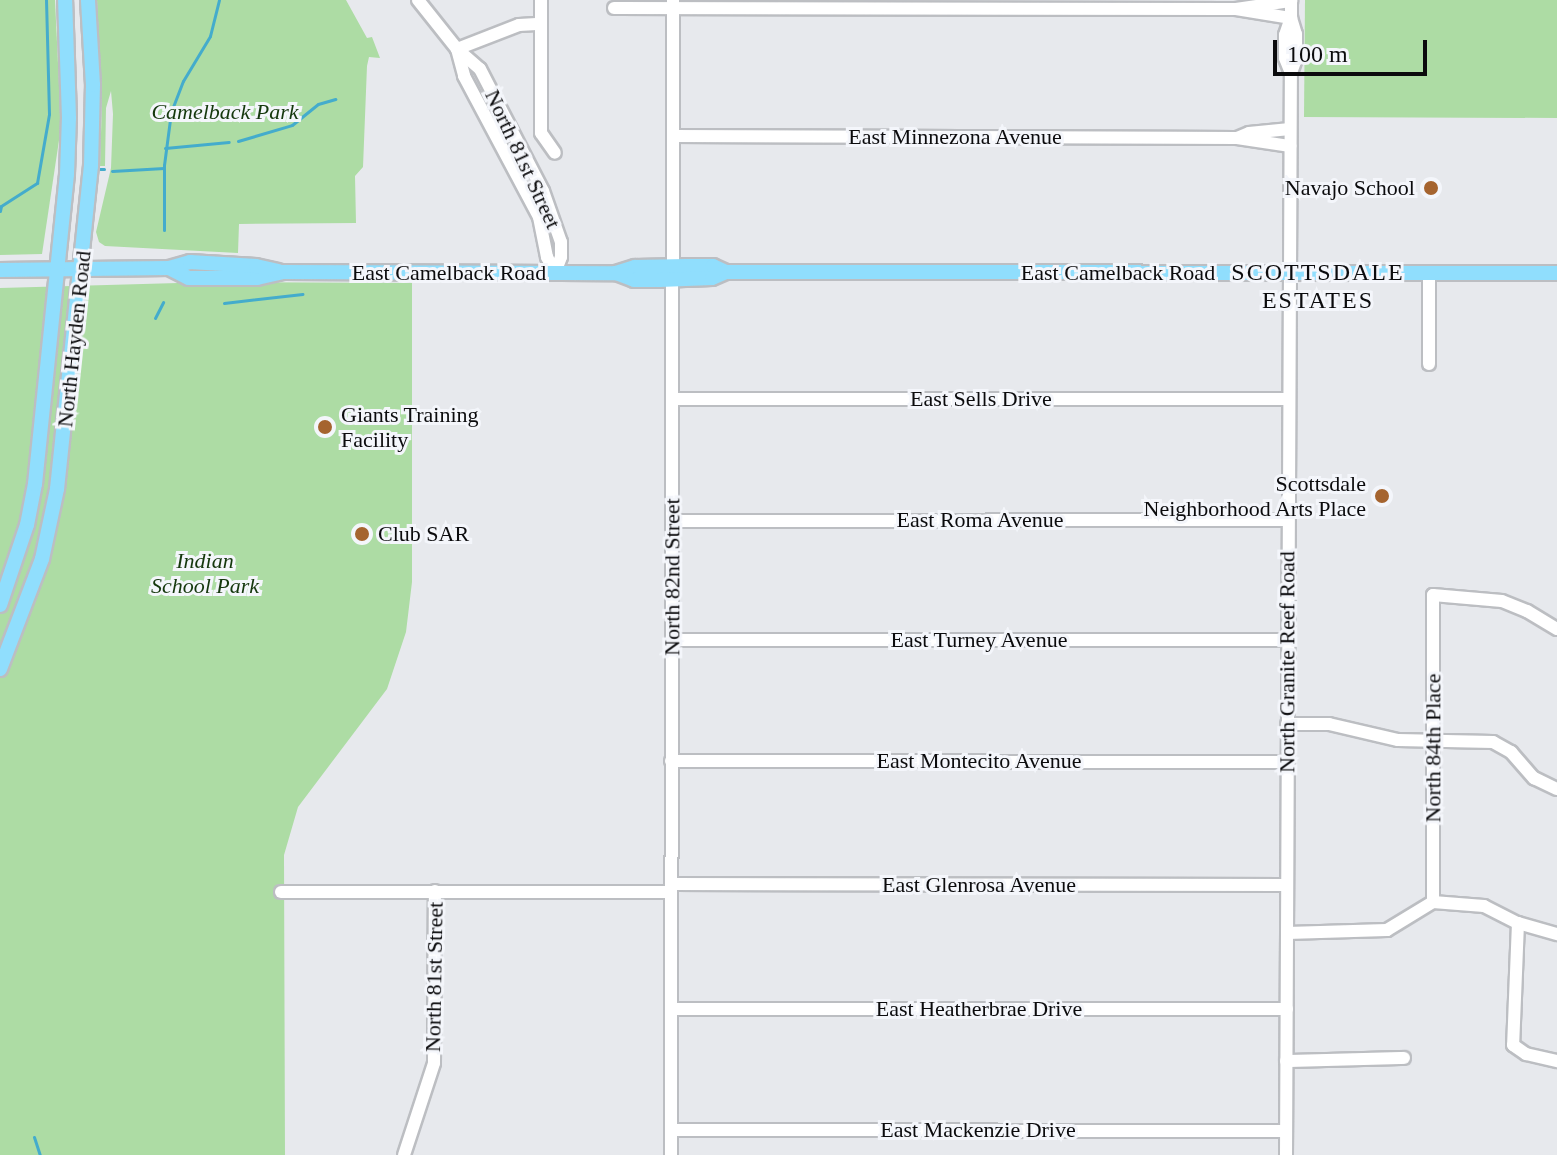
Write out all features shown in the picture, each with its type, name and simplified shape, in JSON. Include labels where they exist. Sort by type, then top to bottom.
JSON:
[{"type":"main road","name":"North Hayden Road","points":[[0,605],[27,525],[35,484],[69,130],[65,0]]},
{"type":"main road","name":"North Hayden Road","points":[[0,669],[42,559],[52,518],[82,269],[94,108],[88,0]]},
{"type":"main road","name":"East Camelback Road","points":[[0,270],[169,268],[189,278],[257,278],[282,272],[616,273],[634,280],[672,273],[712,278],[726,272],[1557,273]]},
{"type":"street","name":"North 81st Street","points":[[418,0],[457,49],[464,76],[539,217],[547,257],[555,273]]},
{"type":"street","points":[[541,0],[541,133],[555,153]]},
{"type":"street","points":[[1236,9],[1291,1]]},
{"type":"street","name":"North Granite Reef Road","points":[[1286,1155],[1291,73],[1285,58],[1285,35],[1291,18],[1291,1]]},
{"type":"street","points":[[614,8],[673,4],[1236,9],[1291,18]]},
{"type":"street","name":"North 82nd Street","points":[[671,1155],[673,4]]},
{"type":"street","points":[[457,49],[519,25],[541,24]]},
{"type":"street","name":"East Minnezona Avenue","points":[[1237,138],[1249,133],[1290,129]]},
{"type":"street","name":"East Minnezona Avenue","points":[[673,136],[1237,138],[1290,146]]},
{"type":"street","points":[[1429,273],[1429,364]]},
{"type":"street","name":"East Sells Drive","points":[[672,399],[1289,399]]},
{"type":"street","name":"East Roma Avenue","points":[[672,521],[1288,520]]},
{"type":"street","name":"North 84th Place","points":[[1433,902],[1433,595],[1502,601],[1527,611],[1557,629]]},
{"type":"street","name":"East Turney Avenue","points":[[672,640],[1287,640]]},
{"type":"street","points":[[1287,724],[1329,724],[1398,740],[1482,740],[1501,744],[1534,778],[1557,789]]},
{"type":"street","name":"East Montecito Avenue","points":[[671,761],[1287,762]]},
{"type":"street","name":"East Glenrosa Avenue","points":[[281,892],[1287,885]]},
{"type":"street","name":"North 81st Street","points":[[404,1155],[434,1063],[435,891]]},
{"type":"street","points":[[1287,933],[1387,930],[1433,902],[1484,906],[1518,923],[1557,934]]},
{"type":"street","points":[[1518,923],[1513,1040],[1516,1048],[1526,1054],[1557,1061]]},
{"type":"street","name":"East Heatherbrae Drive","points":[[671,1009],[1287,1009]]},
{"type":"street","points":[[1286,1061],[1404,1058]]},
{"type":"street","name":"East Mackenzie Drive","points":[[671,1130],[1286,1131]]},
{"type":"green space","points":[[0,0],[55,0],[61,127],[42,254],[0,255]]},
{"type":"green space","name":"Camelback Park","points":[[97,0],[346,0],[367,38],[372,37],[380,58],[369,57],[367,66],[363,167],[355,176],[356,223],[239,224],[238,253],[105,246],[99,242],[96,232],[111,168],[113,114],[111,91],[106,108],[105,166],[100,166],[102,100]]},
{"type":"green space","points":[[1305,0],[1557,0],[1557,118],[1304,117]]},
{"type":"green space","name":"Indian School Park","points":[[214,282],[412,283],[412,582],[406,632],[387,689],[298,807],[284,855],[285,1155],[0,1155],[0,288]]},
{"type":"waterway","points":[[0,211],[1,206],[37,183],[49,114],[46,0]]},
{"type":"waterway","points":[[164,230],[164,165],[171,112],[183,81],[210,36],[219,0]]},
{"type":"waterway","points":[[238,141],[292,125],[318,104],[335,99]]},
{"type":"waterway","points":[[165,148],[229,142]]},
{"type":"waterway","points":[[112,171],[164,168]]},
{"type":"waterway","points":[[224,303],[302,294]]},
{"type":"waterway","points":[[155,318],[163,302]]},
{"type":"waterway","points":[[34,1137],[40,1155]]},
{"type":"place","name":"Navajo School","points":[[1431,188]]},
{"type":"place","name":"Giants Training Facility","points":[[325,427]]},
{"type":"place","name":"Scottsdale Neighborhood Arts Place","points":[[1382,496]]},
{"type":"place","name":"Club SAR","points":[[362,534]]},
{"type":"district","name":"SCOTTSDALE ESTATES","points":[[1318,287]]}]
